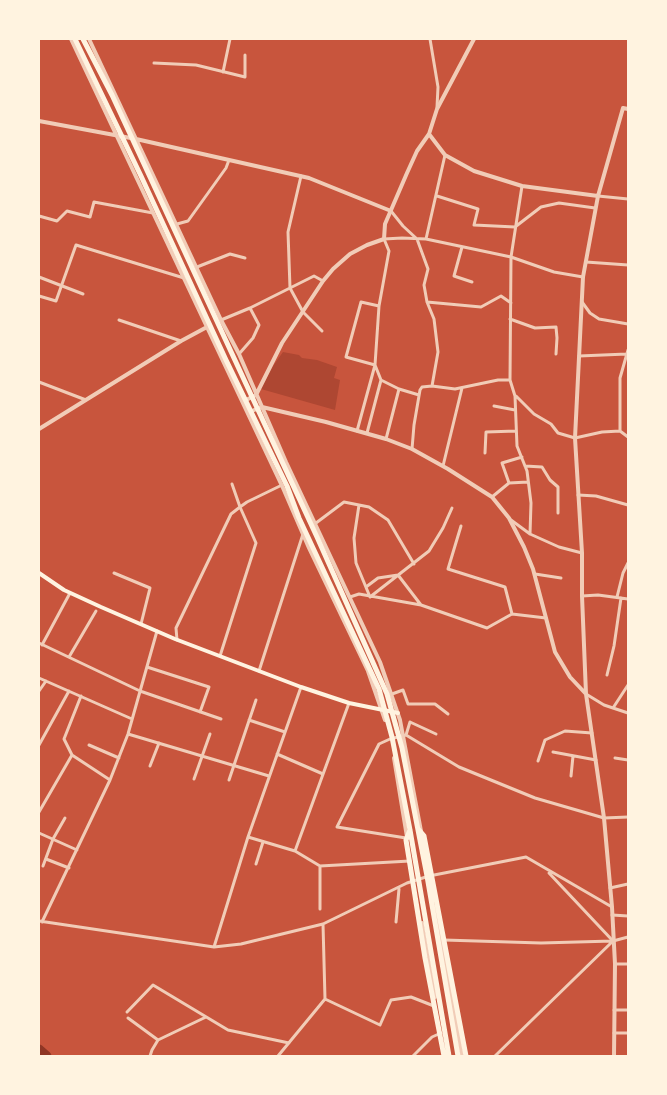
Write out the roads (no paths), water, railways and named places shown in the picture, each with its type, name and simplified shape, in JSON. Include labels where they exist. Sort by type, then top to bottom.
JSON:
[{"type":"highway","points":[[75,39],[287,486],[299,518],[378,689],[392,737],[410,830],[446,1056]]},
{"type":"highway","points":[[83,39],[112,95],[378,672],[396,724],[418,829],[458,1056]]},
{"type":"highway","points":[[418,829],[424,836],[465,1056]]},
{"type":"main road","points":[[39,573],[70,593],[177,640],[349,702],[382,711],[398,713]]},
{"type":"street","points":[[71,39],[368,670],[390,739],[446,1056]]},
{"type":"street","points":[[89,39],[221,320],[239,354],[286,462],[380,662],[392,694],[404,735],[441,940],[465,1056]]},
{"type":"street","points":[[223,72],[230,39]]},
{"type":"street","points":[[430,39],[438,87],[437,109]]},
{"type":"street","points":[[357,431],[375,365],[379,306],[389,251],[384,238],[384,228],[417,151],[429,134],[437,109],[474,39]]},
{"type":"street","points":[[154,63],[196,65],[245,77],[244,55]]},
{"type":"street","points":[[438,87],[448,89]]},
{"type":"street","points":[[614,1056],[615,964],[612,907],[604,818],[586,694],[582,553],[575,438],[583,277],[598,196],[623,108],[628,109]]},
{"type":"street","points":[[39,121],[136,139],[309,178],[391,211],[416,239],[428,269],[424,285],[427,302],[434,318],[438,352],[432,386]]},
{"type":"street","points":[[429,134],[445,155],[474,171],[522,186],[628,199]]},
{"type":"street","points":[[426,240],[445,155]]},
{"type":"street","points":[[177,224],[188,221],[226,168],[229,160]]},
{"type":"street","points":[[301,176],[288,232],[290,288],[303,312],[322,331]]},
{"type":"street","points":[[522,186],[511,256],[510,380],[515,396],[517,446],[525,466],[531,503],[530,534]]},
{"type":"street","points":[[437,196],[478,209],[474,226],[515,227],[541,207],[559,203],[595,208]]},
{"type":"street","points":[[39,216],[57,221],[67,211],[90,217],[94,202],[154,214]]},
{"type":"street","points":[[242,402],[256,395],[282,343],[323,281],[350,254],[384,238],[426,240],[511,256],[554,272],[583,277]]},
{"type":"street","points":[[39,296],[56,301],[76,245],[184,278]]},
{"type":"street","points":[[462,247],[454,276],[472,282]]},
{"type":"street","points":[[197,267],[230,254],[245,258]]},
{"type":"street","points":[[586,262],[628,265]]},
{"type":"street","points":[[221,320],[250,308],[314,276],[323,281]]},
{"type":"street","points":[[39,277],[83,294]]},
{"type":"street","points":[[427,302],[481,307],[501,296],[511,304]]},
{"type":"street","points":[[582,301],[590,313],[599,319],[628,324]]},
{"type":"street","points":[[375,365],[346,357],[361,302],[379,306]]},
{"type":"street","points":[[239,354],[253,338],[259,325],[250,308]]},
{"type":"street","points":[[510,319],[535,328],[556,327],[556,354]]},
{"type":"street","points":[[119,320],[181,341]]},
{"type":"street","points":[[39,429],[181,341],[207,328]]},
{"type":"street","points":[[579,356],[628,352],[620,378],[620,431]]},
{"type":"street","points":[[367,433],[381,380],[375,365]]},
{"type":"street","points":[[381,380],[399,390],[419,395]]},
{"type":"street","points":[[412,449],[414,425],[422,387],[432,386],[455,389],[498,380],[510,380]]},
{"type":"street","points":[[39,382],[86,400]]},
{"type":"street","points":[[443,466],[462,388]]},
{"type":"street","points":[[386,439],[399,390]]},
{"type":"street","points":[[515,396],[534,414],[551,424],[558,433],[575,438],[602,432],[620,431],[628,437]]},
{"type":"street","points":[[494,406],[515,410]]},
{"type":"street","points":[[247,413],[262,407],[386,439],[412,449],[492,497],[509,518],[524,547],[535,574],[555,652],[570,677],[586,694],[604,706],[628,713]]},
{"type":"street","points":[[485,452],[486,432],[516,431]]},
{"type":"street","points":[[509,483],[502,463],[522,457]]},
{"type":"street","points":[[525,466],[542,467],[550,480],[558,487],[558,513]]},
{"type":"street","points":[[492,497],[509,483],[528,482]]},
{"type":"street","points":[[220,656],[256,543],[232,484]]},
{"type":"street","points":[[177,640],[176,628],[231,514],[246,502],[282,485]]},
{"type":"street","points":[[578,495],[596,496],[628,505]]},
{"type":"street","points":[[316,523],[344,502],[369,507],[388,520],[414,564]]},
{"type":"street","points":[[359,505],[354,538],[356,563],[370,596]]},
{"type":"street","points":[[370,596],[429,551],[452,508]]},
{"type":"street","points":[[509,518],[530,534],[559,547],[582,553]]},
{"type":"street","points":[[461,526],[448,569],[505,587],[512,614]]},
{"type":"street","points":[[259,671],[303,533]]},
{"type":"street","points":[[607,675],[614,646],[623,573],[628,563]]},
{"type":"street","points":[[114,573],[150,588],[141,624]]},
{"type":"street","points":[[623,573],[628,574]]},
{"type":"street","points":[[535,574],[561,578]]},
{"type":"street","points":[[366,586],[378,578],[398,575]]},
{"type":"street","points":[[398,575],[421,606]]},
{"type":"street","points":[[70,593],[41,644],[140,691],[221,719]]},
{"type":"street","points":[[350,597],[359,594],[421,606],[486,628],[512,614],[546,618]]},
{"type":"street","points":[[582,596],[628,599]]},
{"type":"street","points":[[69,657],[96,611]]},
{"type":"street","points":[[157,631],[128,734],[119,758],[69,868],[40,922],[214,947],[240,944],[323,924],[414,880],[526,857],[612,907]]},
{"type":"street","points":[[147,667],[209,687],[200,712]]},
{"type":"street","points":[[39,678],[132,719]]},
{"type":"street","points":[[39,691],[46,681]]},
{"type":"street","points":[[613,708],[628,685]]},
{"type":"street","points":[[214,947],[248,837],[301,686]]},
{"type":"street","points":[[392,694],[404,690],[408,704],[435,704],[448,714]]},
{"type":"street","points":[[39,745],[69,691]]},
{"type":"street","points":[[81,696],[64,739],[72,755],[110,780]]},
{"type":"street","points":[[230,780],[256,700]]},
{"type":"street","points":[[295,851],[349,702]]},
{"type":"street","points":[[384,718],[410,722],[436,734]]},
{"type":"street","points":[[249,720],[285,732]]},
{"type":"street","points":[[404,735],[410,722]]},
{"type":"street","points":[[538,761],[545,740],[565,731],[592,733]]},
{"type":"street","points":[[128,734],[269,776]]},
{"type":"street","points":[[194,779],[210,734]]},
{"type":"street","points":[[407,838],[338,827],[379,744],[404,735],[459,767],[535,798],[604,818],[628,817]]},
{"type":"street","points":[[150,766],[159,743]]},
{"type":"street","points":[[89,746],[119,758]]},
{"type":"street","points":[[553,752],[596,760]]},
{"type":"street","points":[[277,754],[323,774]]},
{"type":"street","points":[[39,812],[72,755]]},
{"type":"street","points":[[571,776],[574,756]]},
{"type":"street","points":[[616,758],[628,760]]},
{"type":"street","points":[[43,866],[53,839],[65,818]]},
{"type":"street","points":[[39,833],[77,850]]},
{"type":"street","points":[[248,837],[295,851],[320,866],[411,861]]},
{"type":"street","points":[[256,864],[264,842]]},
{"type":"street","points":[[46,859],[69,868]]},
{"type":"street","points":[[320,866],[320,909]]},
{"type":"street","points":[[546,870],[613,941]]},
{"type":"street","points":[[610,888],[628,884]]},
{"type":"street","points":[[396,922],[399,888]]},
{"type":"street","points":[[612,915],[628,916]]},
{"type":"street","points":[[278,1056],[325,998],[323,924]]},
{"type":"street","points":[[441,940],[541,943],[613,941],[628,937]]},
{"type":"street","points":[[495,1056],[613,941]]},
{"type":"street","points":[[615,964],[628,964]]},
{"type":"street","points":[[127,1012],[153,985],[228,1030],[289,1043]]},
{"type":"street","points":[[325,998],[380,1025],[392,1000],[410,997],[437,1006]]},
{"type":"street","points":[[614,1010],[628,1010]]},
{"type":"street","points":[[150,1056],[158,1040],[206,1016]]},
{"type":"street","points":[[128,1018],[158,1040]]},
{"type":"street","points":[[413,1056],[432,1037],[442,1032]]},
{"type":"street","points":[[614,1032],[628,1033]]},
{"type":"waterway","points":[[39,1049],[47,1056]]}]
